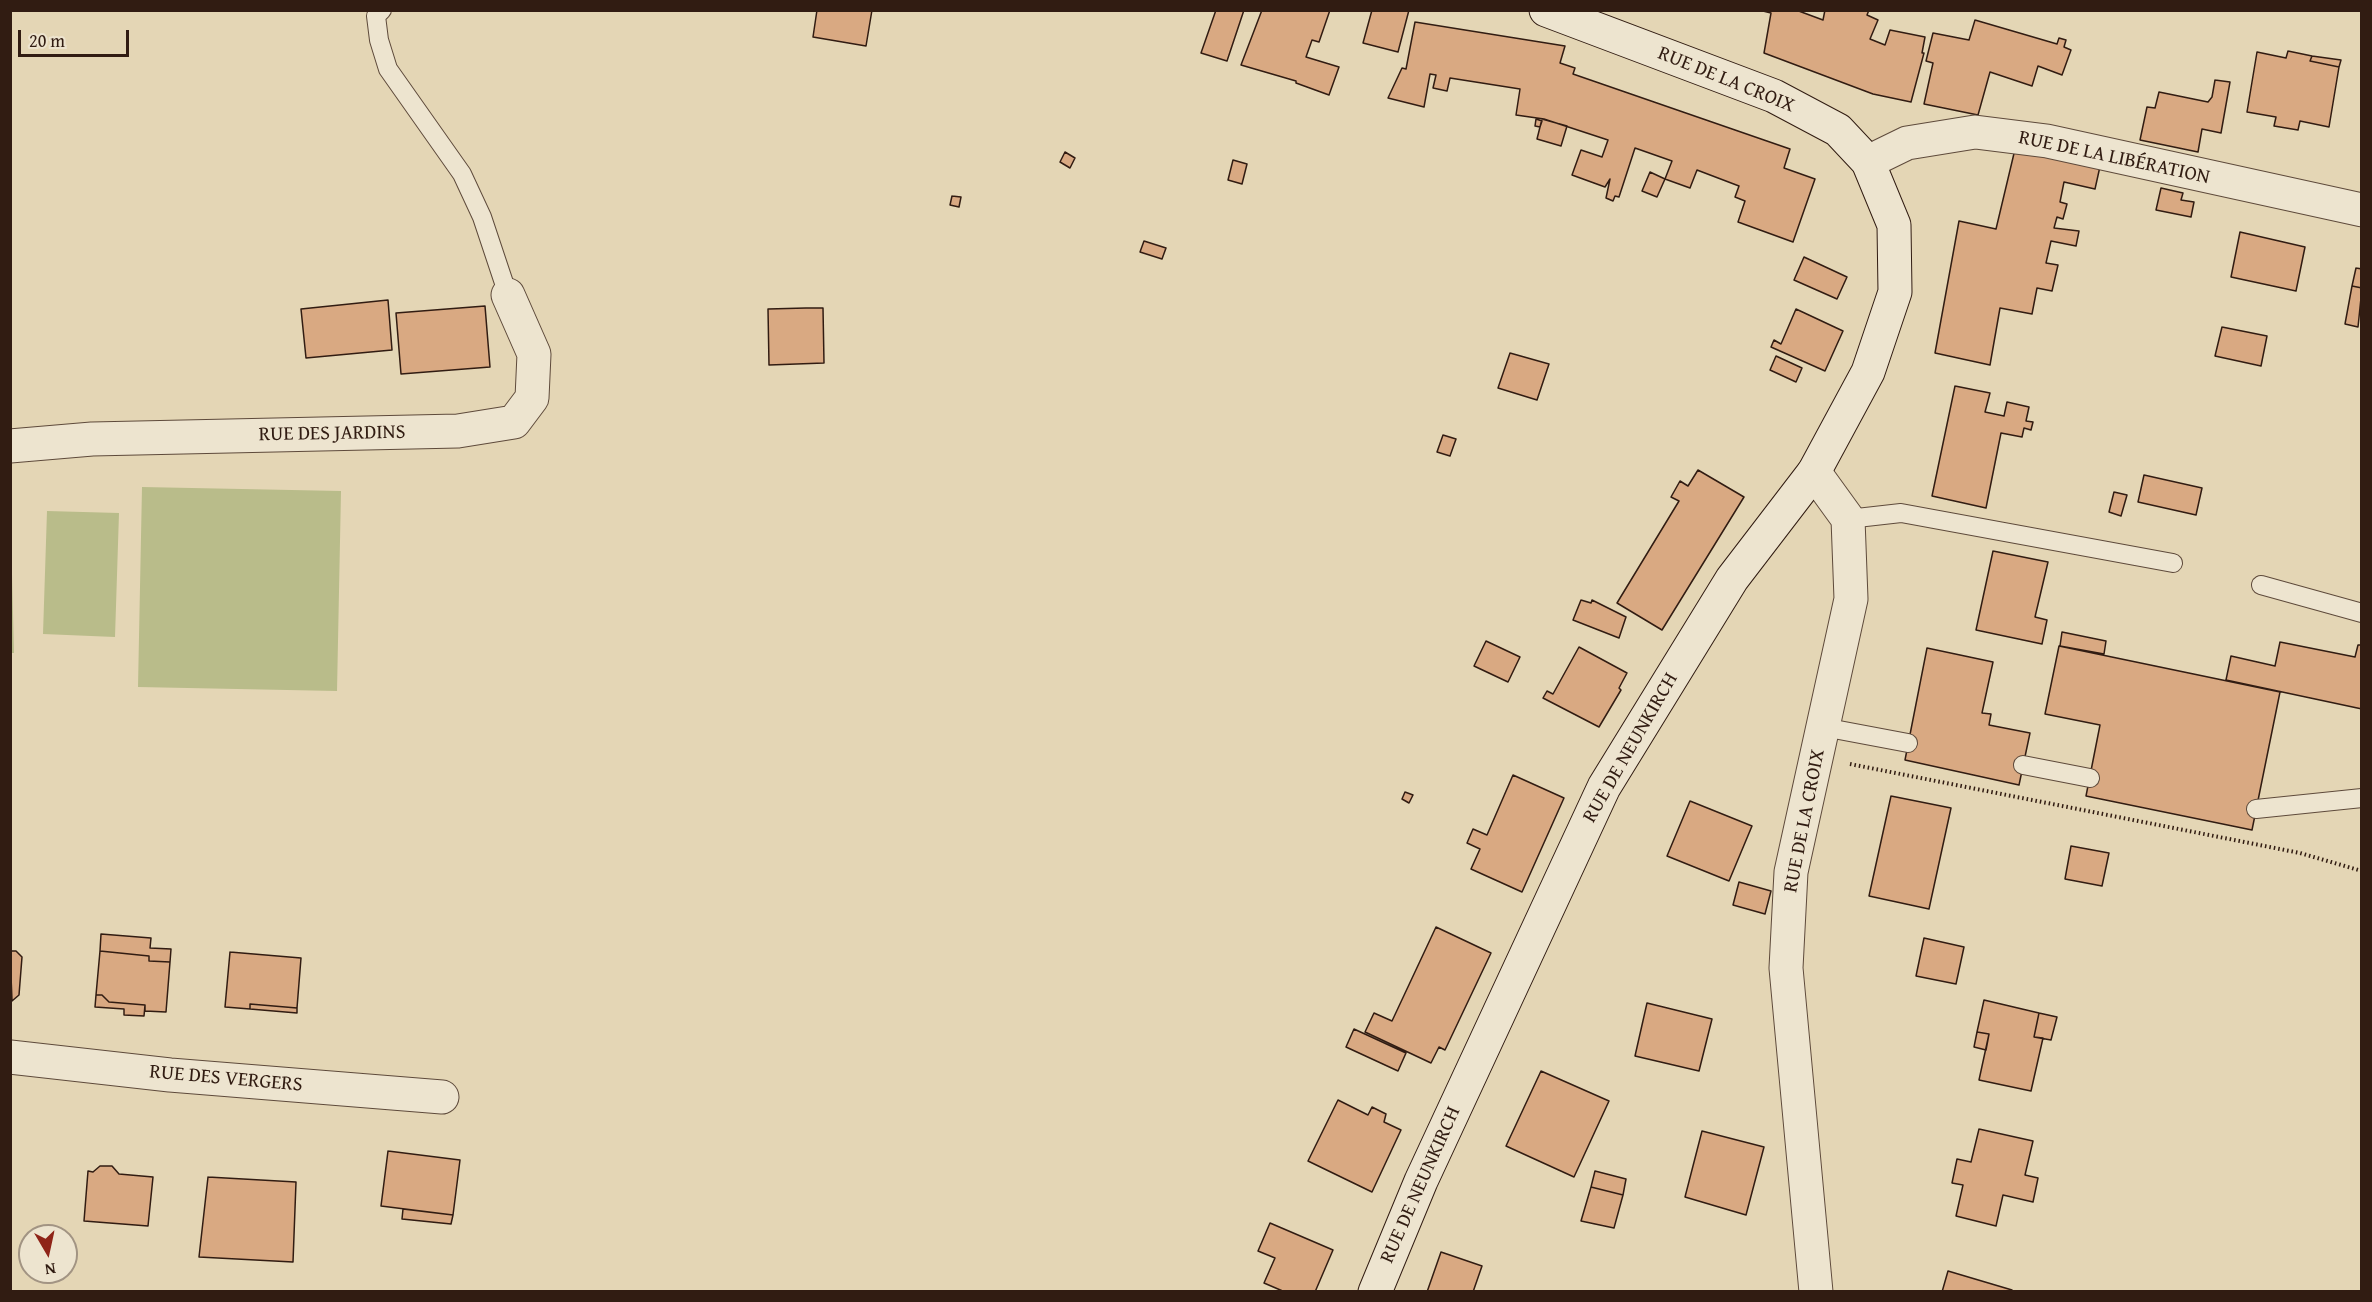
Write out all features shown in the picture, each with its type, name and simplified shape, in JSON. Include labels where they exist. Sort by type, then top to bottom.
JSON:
[{"type":"street","name":"RUE DE LA CROIX","points":[[1546,10],[1774,96],[1838,130],[1868,162],[1894,225],[1894,292]]},
{"type":"street","name":"RUE DE LA LIBÉRATION","points":[[1868,162],[1907,143],[1975,132],[2047,141],[2361,210]]},
{"type":"street","name":"RUE DE NEUNKIRCH","points":[[1375,1292],[1421,1181],[1604,787],[1732,579],[1814,472],[1868,372],[1894,292]]},
{"type":"street","name":"RUE DES JARDINS","points":[[10,446],[92,440],[458,431],[514,422],[532,398],[534,354],[508,295]]},
{"type":"street","points":[[1814,472],[1848,519]]},
{"type":"street","name":"RUE DE LA CROIX","points":[[1816,1292],[1786,968],[1791,872],[1851,599],[1848,519]]},
{"type":"street","name":"RUE DES VERGERS","points":[[10,1057],[170,1075],[442,1097]]},
{"type":"lane","points":[[382,10],[376,16],[379,40],[388,69],[462,174],[482,217],[508,295]]},
{"type":"lane","points":[[1848,519],[1901,513],[2174,563]]},
{"type":"lane","points":[[2261,585],[2361,613]]},
{"type":"lane","points":[[1820,742],[1908,742]]},
{"type":"lane","points":[[2023,765],[2090,778]]},
{"type":"lane","points":[[2256,809],[2361,798]]},
{"type":"path","points":[[1820,742],[2300,853],[2361,871]]},
{"type":"green space","points":[[142,487],[341,491],[337,691],[138,687]]},
{"type":"green space","points":[[10,495],[14,653],[10,653]]},
{"type":"green space","points":[[47,511],[119,513],[115,637],[43,634]]},
{"type":"building","points":[[817,10],[872,10],[866,46],[813,37]]},
{"type":"building","points":[[1216,10],[1244,10],[1227,61],[1201,53]]},
{"type":"building","points":[[1262,10],[1330,10],[1319,42],[1312,40],[1306,57],[1339,67],[1329,95],[1296,83],[1296,81],[1241,65]]},
{"type":"building","points":[[1372,10],[1409,10],[1398,52],[1363,43]]},
{"type":"building","points":[[1759,10],[1796,10],[1823,20],[1825,10],[1869,10],[1867,15],[1878,20],[1870,39],[1885,45],[1890,30],[1925,37],[1922,53],[1924,53],[1911,102],[1873,94],[1764,53],[1771,13]]},
{"type":"building","points":[[1975,20],[2057,44],[2059,38],[2066,40],[2064,47],[2071,50],[2062,75],[2038,66],[2032,86],[1990,72],[1978,115],[1924,104],[1933,63],[1926,61],[1933,33],[1969,40]]},
{"type":"building","points":[[1415,22],[1565,46],[1560,63],[1575,68],[1573,74],[1790,149],[1784,168],[1815,179],[1793,242],[1738,222],[1745,201],[1735,197],[1739,186],[1697,170],[1690,188],[1665,179],[1672,161],[1635,148],[1619,197],[1615,196],[1613,201],[1606,198],[1610,179],[1605,187],[1572,175],[1581,150],[1602,157],[1608,140],[1544,119],[1516,115],[1520,89],[1450,78],[1447,91],[1433,88],[1436,75],[1430,74],[1424,107],[1388,98],[1402,68],[1406,69]]},
{"type":"building","points":[[2288,51],[2312,56],[2310,61],[2339,67],[2329,127],[2300,121],[2298,130],[2274,126],[2276,117],[2247,112],[2257,52],[2286,58]]},
{"type":"building","points":[[2312,56],[2341,60],[2339,67],[2310,61]]},
{"type":"building","points":[[2215,80],[2230,82],[2221,133],[2202,129],[2198,152],[2140,140],[2147,107],[2155,108],[2159,92],[2208,102],[2212,97]]},
{"type":"building","points":[[1536,119],[1542,121],[1540,127],[1535,126]]},
{"type":"building","points":[[1542,119],[1567,126],[1561,146],[1537,139]]},
{"type":"building","points":[[2016,145],[2101,162],[2095,189],[2064,182],[2060,202],[2067,204],[2063,219],[2057,217],[2054,228],[2079,231],[2076,246],[2051,241],[2046,263],[2058,265],[2052,291],[2037,288],[2032,314],[2000,308],[1990,365],[1935,353],[1959,221],[1996,229]]},
{"type":"building","points":[[1065,152],[1075,158],[1070,168],[1060,162]]},
{"type":"building","points":[[1233,160],[1247,164],[1242,184],[1228,180]]},
{"type":"building","points":[[1650,172],[1665,179],[1657,197],[1642,191]]},
{"type":"building","points":[[2161,188],[2183,193],[2181,200],[2194,202],[2191,217],[2156,210]]},
{"type":"building","points":[[952,196],[961,197],[959,207],[950,205]]},
{"type":"building","points":[[2240,232],[2305,247],[2296,291],[2231,277]]},
{"type":"building","points":[[1144,241],[1166,248],[1162,259],[1140,252]]},
{"type":"building","points":[[1804,257],[1847,277],[1837,299],[1794,280]]},
{"type":"building","points":[[2356,268],[2362,269],[2362,288],[2352,286]]},
{"type":"building","points":[[2352,286],[2362,288],[2358,327],[2345,324]]},
{"type":"building","points":[[388,300],[392,350],[306,358],[301,309]]},
{"type":"building","points":[[485,306],[490,367],[401,374],[396,313]]},
{"type":"building","points":[[823,308],[824,363],[769,365],[768,309]]},
{"type":"building","points":[[1796,309],[1843,331],[1825,371],[1771,347],[1774,340],[1781,344]]},
{"type":"building","points":[[2222,327],[2267,336],[2261,366],[2215,356]]},
{"type":"building","points":[[1510,353],[1549,364],[1537,400],[1498,388]]},
{"type":"building","points":[[1776,356],[1802,368],[1796,382],[1770,370]]},
{"type":"building","points":[[1955,386],[1990,393],[1985,412],[2004,416],[2007,402],[2029,407],[2026,421],[2033,422],[2031,430],[2024,428],[2022,437],[2001,433],[1986,508],[1932,496]]},
{"type":"building","points":[[1443,435],[1456,439],[1450,456],[1437,452]]},
{"type":"building","points":[[1698,470],[1744,497],[1662,630],[1617,603],[1679,501],[1671,497],[1680,481],[1688,486]]},
{"type":"building","points":[[2144,475],[2202,488],[2196,515],[2138,502]]},
{"type":"building","points":[[2114,492],[2127,495],[2121,516],[2109,512]]},
{"type":"building","points":[[1993,551],[2048,562],[2035,617],[2047,620],[2042,644],[1976,630]]},
{"type":"building","points":[[1581,600],[1591,603],[1592,600],[1626,617],[1619,638],[1573,620]]},
{"type":"building","points":[[2062,632],[2106,641],[2104,654],[2060,646]]},
{"type":"building","points":[[1486,641],[1520,657],[1508,682],[1474,666]]},
{"type":"building","points":[[2280,642],[2355,657],[2358,645],[2362,645],[2362,709],[2226,680],[2231,656],[2275,666]]},
{"type":"building","points":[[2059,646],[2280,692],[2252,830],[2086,796],[2100,725],[2045,714]]},
{"type":"building","points":[[1579,647],[1627,673],[1619,688],[1621,690],[1599,727],[1543,698],[1547,691],[1553,694]]},
{"type":"building","points":[[1927,648],[1993,662],[1982,713],[1991,714],[1989,725],[2030,733],[2019,785],[1905,760]]},
{"type":"building","points":[[1513,775],[1564,798],[1522,892],[1471,869],[1480,849],[1467,843],[1473,829],[1487,835]]},
{"type":"building","points":[[1405,792],[1413,795],[1409,803],[1402,799]]},
{"type":"building","points":[[1891,796],[1951,808],[1929,909],[1869,896]]},
{"type":"building","points":[[1690,801],[1752,826],[1729,881],[1667,856]]},
{"type":"building","points":[[2071,846],[2109,853],[2102,886],[2065,879]]},
{"type":"building","points":[[1739,882],[1771,891],[1765,914],[1733,905]]},
{"type":"building","points":[[1436,927],[1491,953],[1445,1050],[1439,1047],[1431,1063],[1365,1032],[1374,1013],[1392,1021]]},
{"type":"building","points":[[101,934],[151,938],[150,948],[171,949],[170,962],[149,961],[149,956],[100,951]]},
{"type":"building","points":[[1924,938],[1964,947],[1956,984],[1916,976]]},
{"type":"building","points":[[10,951],[16,951],[22,957],[19,995],[12,1001]]},
{"type":"building","points":[[100,951],[149,956],[149,961],[170,962],[166,1012],[145,1011],[145,1005],[109,1002],[102,995],[96,995]]},
{"type":"building","points":[[230,952],[301,958],[297,1008],[250,1004],[250,1009],[225,1007]]},
{"type":"building","points":[[96,995],[102,995],[109,1002],[145,1005],[144,1016],[124,1015],[124,1009],[95,1007]]},
{"type":"building","points":[[1984,1000],[2039,1013],[2034,1037],[2043,1038],[2031,1091],[1979,1080],[1989,1034],[1977,1032]]},
{"type":"building","points":[[1647,1003],[1712,1019],[1699,1071],[1635,1056]]},
{"type":"building","points":[[250,1004],[297,1008],[297,1013],[250,1009]]},
{"type":"building","points":[[2039,1013],[2057,1017],[2051,1040],[2034,1037]]},
{"type":"building","points":[[1354,1029],[1406,1053],[1398,1071],[1346,1047]]},
{"type":"building","points":[[1977,1032],[1989,1034],[1986,1050],[1974,1047]]},
{"type":"building","points":[[1541,1071],[1609,1101],[1574,1177],[1506,1146]]},
{"type":"building","points":[[1338,1100],[1368,1115],[1372,1107],[1386,1114],[1384,1122],[1401,1130],[1372,1192],[1308,1161]]},
{"type":"building","points":[[1979,1129],[2033,1141],[2025,1175],[2038,1178],[2033,1202],[2003,1195],[1996,1226],[1956,1216],[1963,1185],[1952,1183],[1957,1159],[1971,1162]]},
{"type":"building","points":[[1702,1131],[1764,1147],[1746,1215],[1685,1197]]},
{"type":"building","points":[[388,1151],[460,1160],[453,1215],[381,1206]]},
{"type":"building","points":[[100,1166],[112,1166],[119,1174],[153,1177],[148,1226],[84,1221],[88,1171],[93,1172]]},
{"type":"building","points":[[1595,1171],[1626,1179],[1623,1195],[1591,1187]]},
{"type":"building","points":[[208,1177],[296,1182],[293,1262],[199,1257]]},
{"type":"building","points":[[1591,1187],[1623,1195],[1614,1228],[1581,1221]]},
{"type":"building","points":[[403,1209],[453,1215],[451,1224],[402,1219]]},
{"type":"building","points":[[1270,1223],[1333,1250],[1315,1292],[1285,1292],[1264,1283],[1275,1258],[1258,1251]]},
{"type":"building","points":[[1441,1252],[1482,1266],[1473,1292],[1427,1292]]},
{"type":"building","points":[[1948,1271],[2012,1290],[2012,1292],[1942,1292]]}]
